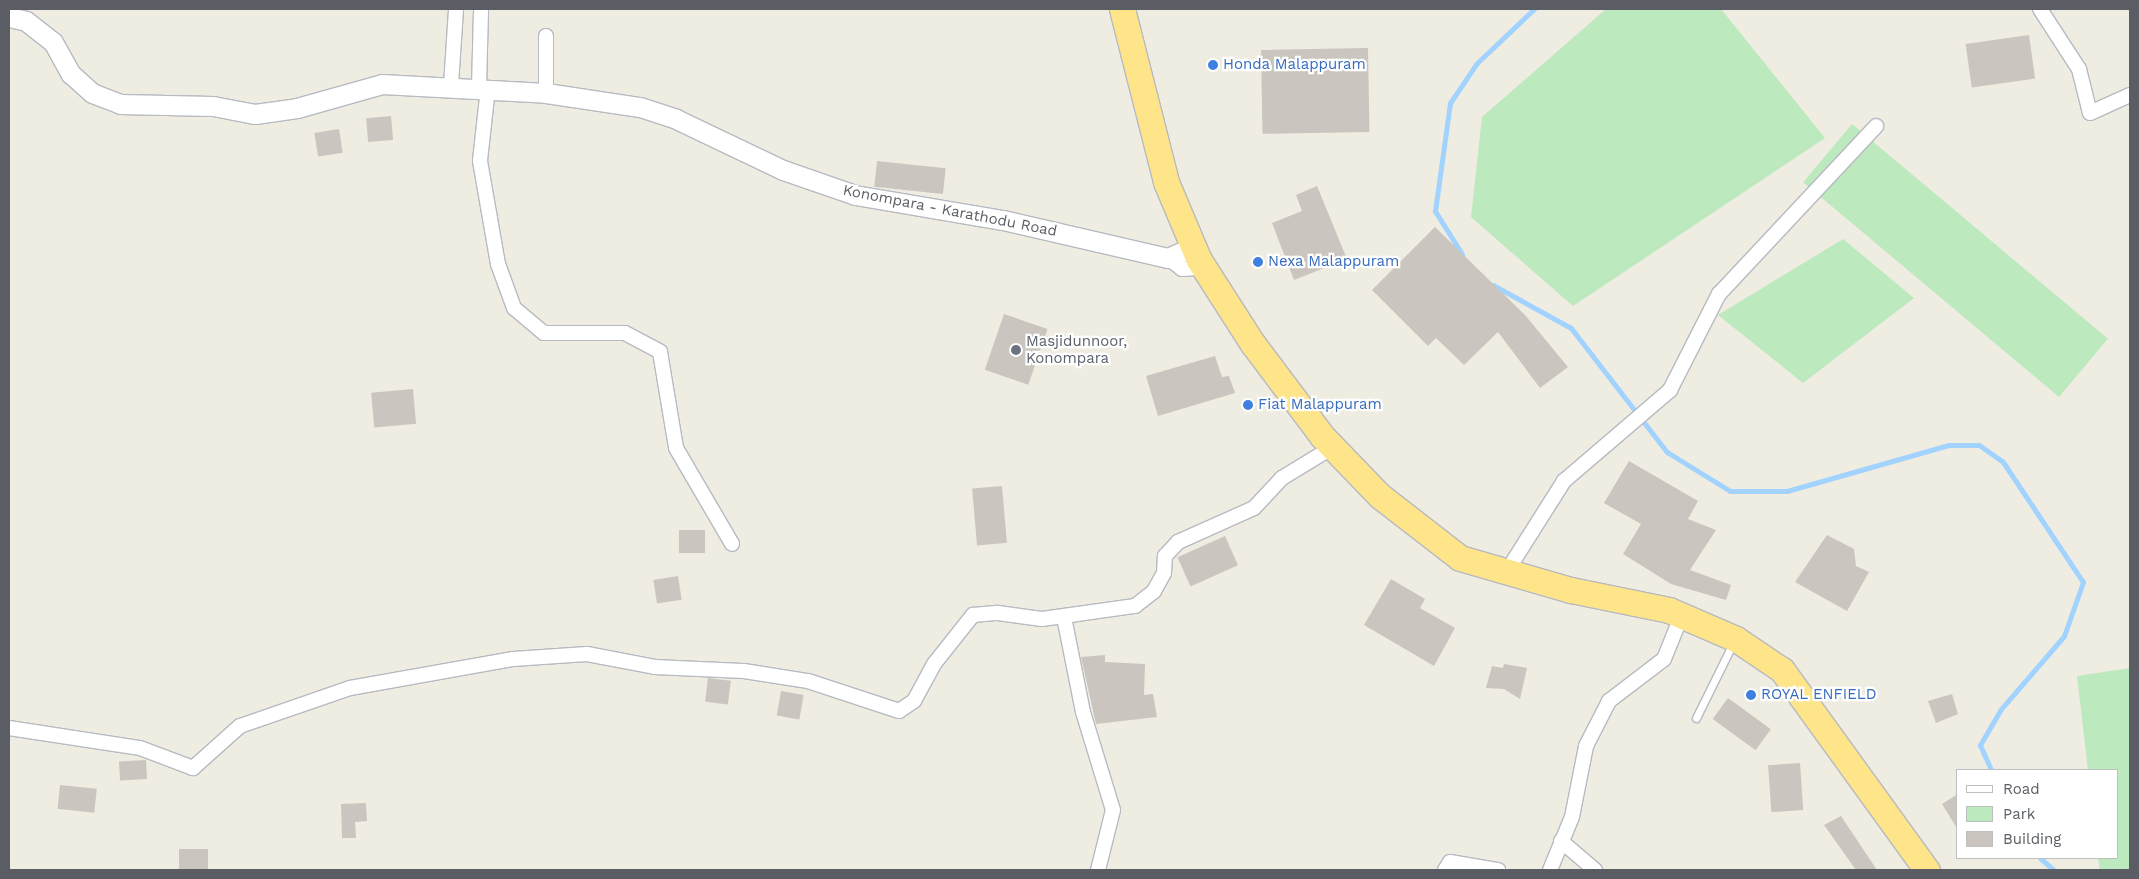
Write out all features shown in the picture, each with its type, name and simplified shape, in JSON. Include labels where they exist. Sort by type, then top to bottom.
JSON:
[{"type":"highway","points":[[1122,9],[1166,182],[1199,257],[1253,344],[1333,447],[1380,496],[1460,558],[1681,617],[1736,639],[1782,670],[1927,870]]},
{"type":"main road","name":"Konompara - Karathodu Road","points":[[9,17],[26,20],[53,42],[71,74],[92,93],[120,104],[205,105],[255,114],[297,108],[382,84],[451,86],[546,93],[640,107],[676,119],[783,170],[855,195],[1046,228],[1168,258],[1199,257]]},
{"type":"street","points":[[451,86],[456,9]]},
{"type":"street","points":[[481,9],[484,88],[480,162],[498,264],[514,308],[544,332],[624,332],[660,352],[676,448],[732,544]]},
{"type":"street","points":[[2040,9],[2079,69],[2090,113],[2130,95]]},
{"type":"street","points":[[546,36],[546,93]]},
{"type":"street","points":[[1507,571],[1564,481],[1617,433],[1670,390],[1719,294],[1876,126]]},
{"type":"street","points":[[9,728],[140,748],[193,768],[240,726],[350,688],[514,659],[587,654],[655,667],[744,671],[808,681],[899,711],[914,701],[934,664],[973,615],[1064,617],[1135,606],[1154,591],[1164,573],[1165,556],[1178,542],[1254,508],[1282,478],[1333,447]]},
{"type":"street","points":[[1064,617],[1083,712],[1113,810],[1098,870]]},
{"type":"street","points":[[1550,870],[1572,817],[1586,746],[1609,701],[1664,659],[1681,617]]},
{"type":"street","points":[[1562,841],[1595,870]]},
{"type":"street","points":[[1445,870],[1450,862],[1458,862],[1498,870]]},
{"type":"lane","points":[[1696,718],[1736,639]]},
{"type":"green space","points":[[1606,9],[1721,9],[1825,138],[1573,306],[1471,217],[1482,117]]},
{"type":"green space","points":[[1852,124],[2108,339],[2059,397],[1803,182]]},
{"type":"green space","points":[[1843,239],[1914,298],[1803,383],[1718,315]]},
{"type":"green space","points":[[2130,668],[2130,870],[2100,870],[2098,859],[2119,859],[2119,769],[2088,769],[2077,676]]},
{"type":"building","points":[[2029,35],[2035,79],[1972,87],[1966,44]]},
{"type":"building","points":[[1368,48],[1369,132],[1262,134],[1261,50]]},
{"type":"building","points":[[391,116],[393,140],[368,142],[366,118]]},
{"type":"building","points":[[339,129],[343,153],[318,157],[314,133]]},
{"type":"building","points":[[877,161],[946,168],[943,194],[874,187]]},
{"type":"building","points":[[1317,186],[1347,259],[1294,280],[1272,223],[1302,211],[1296,195]]},
{"type":"building","points":[[1435,227],[1525,315],[1568,367],[1540,388],[1498,332],[1464,365],[1436,338],[1428,346],[1372,290]]},
{"type":"building","name":"Masjidunnoor, Konompara","points":[[1004,314],[1047,329],[1028,385],[985,370]]},
{"type":"building","points":[[1215,356],[1222,377],[1229,376],[1235,393],[1158,416],[1146,376]]},
{"type":"building","points":[[413,389],[416,424],[374,428],[371,393]]},
{"type":"building","points":[[1629,461],[1698,501],[1688,519],[1716,530],[1690,570],[1731,585],[1726,600],[1671,584],[1623,554],[1641,524],[1604,503]]},
{"type":"building","points":[[1002,486],[1007,543],[977,545],[972,489]]},
{"type":"building","points":[[679,530],[705,530],[705,553],[679,553]]},
{"type":"building","points":[[1827,535],[1854,549],[1856,566],[1869,572],[1847,611],[1795,582]]},
{"type":"building","points":[[1225,536],[1238,565],[1191,586],[1177,557]]},
{"type":"building","points":[[678,576],[682,600],[657,604],[653,580]]},
{"type":"building","points":[[1391,579],[1425,599],[1420,608],[1455,628],[1434,666],[1364,625]]},
{"type":"building","points":[[1105,655],[1105,662],[1145,664],[1144,695],[1153,694],[1157,717],[1096,724],[1081,657]]},
{"type":"building","points":[[1504,664],[1527,668],[1520,699],[1504,689],[1486,688],[1492,666],[1503,668]]},
{"type":"building","points":[[708,678],[731,681],[728,705],[705,702]]},
{"type":"building","points":[[781,691],[804,695],[799,720],[777,716]]},
{"type":"building","points":[[1952,694],[1958,714],[1936,723],[1928,701]]},
{"type":"building","points":[[1728,698],[1771,729],[1756,750],[1713,719]]},
{"type":"building","points":[[146,760],[147,779],[120,780],[119,761]]},
{"type":"building","points":[[1800,763],[1803,810],[1771,812],[1768,765]]},
{"type":"building","points":[[60,785],[97,789],[94,813],[57,809]]},
{"type":"building","points":[[1956,795],[1956,827],[1942,804]]},
{"type":"building","points":[[366,803],[367,821],[355,822],[356,838],[342,838],[341,804]]},
{"type":"building","points":[[1841,816],[1877,870],[1856,870],[1824,825]]},
{"type":"building","points":[[179,849],[208,849],[208,870],[179,870]]},
{"type":"waterway","points":[[1462,254],[1435,211],[1450,103],[1477,63],[1534,9]]},
{"type":"waterway","points":[[1493,285],[1571,328],[1667,452],[1730,491],[1787,491],[1949,445],[1979,445],[2003,462],[2083,582],[2064,636],[2001,709],[1980,745],[1991,769]]},
{"type":"waterway","points":[[2041,859],[2054,870]]},
{"type":"place","name":"Honda Malappuram","points":[[1213,65]]},
{"type":"place","name":"Nexa Malappuram","points":[[1258,262]]},
{"type":"place","name":"Masjidunnoor, Konompara","points":[[1016,350]]},
{"type":"place","name":"Fiat Malappuram","points":[[1248,405]]},
{"type":"place","name":"ROYAL ENFIELD","points":[[1751,695]]}]
